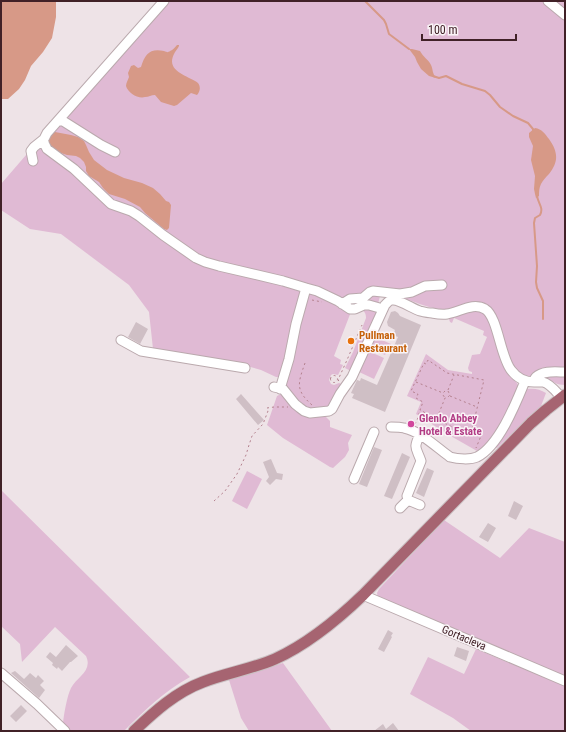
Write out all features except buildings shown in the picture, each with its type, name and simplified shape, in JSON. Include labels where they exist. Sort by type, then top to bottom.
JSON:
[{"type":"main road","points":[[134,731],[165,704],[189,688],[274,659],[309,640],[363,595],[522,431],[563,397]]},
{"type":"street","points":[[33,161],[31,151],[34,147],[44,139],[47,133],[164,1]]},
{"type":"street","points":[[548,1],[565,15]]},
{"type":"street","points":[[58,121],[63,121],[101,145],[116,152]]},
{"type":"street","points":[[44,139],[44,144],[47,149],[74,169],[111,204],[139,216],[196,258],[219,266],[283,281],[317,291],[350,308],[355,309],[370,304],[383,309]]},
{"type":"street","points":[[342,304],[350,300],[363,298],[370,292],[374,291],[400,294],[412,292],[425,286],[442,285]]},
{"type":"street","points":[[306,288],[296,324],[289,359],[277,388],[283,389],[295,404],[304,411],[310,413],[326,412],[332,409],[352,377],[385,305],[392,300],[420,311],[440,314],[448,314],[474,307],[482,307],[490,313],[510,370],[516,376],[529,381],[548,384],[563,397]]},
{"type":"street","points":[[121,340],[141,351],[245,368]]},
{"type":"street","points":[[391,427],[403,428],[416,432],[450,456],[459,459],[476,458],[498,437],[529,381],[541,374],[565,372]]},
{"type":"street","points":[[354,479],[374,432]]},
{"type":"street","points":[[400,508],[408,500],[407,496],[421,461],[415,448],[416,432]]},
{"type":"street","points":[[408,500],[420,505]]},
{"type":"street","name":"Gortacleva","points":[[363,595],[565,681]]},
{"type":"street","points":[[1,673],[65,731]]},
{"type":"path","points":[[301,307],[313,300],[323,302]]},
{"type":"path","points":[[347,385],[338,380],[362,325]]},
{"type":"path","points":[[416,432],[418,418],[423,402],[416,398],[418,394],[411,391],[424,364],[426,364],[428,360],[447,373],[484,380],[471,433]]},
{"type":"path","points":[[305,363],[300,380],[301,394],[312,404]]},
{"type":"path","points":[[450,396],[448,391],[454,374]]},
{"type":"path","points":[[415,382],[443,393],[448,391]]},
{"type":"path","points":[[437,419],[445,398],[443,393]]},
{"type":"path","points":[[445,398],[450,396],[477,407]]},
{"type":"path","points":[[214,501],[226,491],[237,474],[246,455],[252,436],[263,424],[268,410],[267,408]]},
{"type":"path","points":[[420,410],[450,426],[481,436],[474,454],[474,458]]},
{"type":"shaded area","points":[[1,1],[56,1],[56,17],[52,38],[31,66],[19,89],[8,99],[1,99]]},
{"type":"shaded area","points":[[159,1],[565,1],[565,385],[558,384],[545,378],[526,377],[518,372],[513,366],[505,349],[496,315],[487,305],[475,302],[449,309],[440,309],[399,297],[380,296],[378,304],[359,302],[354,304],[334,356],[341,360],[340,364],[343,365],[338,375],[331,375],[329,380],[331,384],[334,385],[339,383],[344,385],[328,407],[321,407],[313,410],[301,406],[286,387],[285,380],[280,377],[276,377],[261,370],[243,365],[153,349],[149,312],[129,285],[61,234],[30,229],[1,210],[1,184]]},
{"type":"shaded area","points":[[177,45],[179,46],[172,60],[173,65],[179,73],[198,83],[200,89],[197,95],[191,93],[174,106],[161,102],[155,95],[139,97],[127,89],[126,85],[129,77],[128,73],[131,66],[134,65],[138,68],[141,67],[146,55],[152,51],[159,50],[169,52]]},
{"type":"shaded area","points":[[409,49],[420,51],[430,63],[436,78],[429,76],[421,69]]},
{"type":"shaded area","points":[[535,128],[545,134],[556,152],[556,161],[539,188],[539,196],[536,198],[534,189],[535,176],[531,160],[533,146],[529,137],[529,133]]},
{"type":"shaded area","points":[[55,132],[78,137],[84,141],[94,160],[107,170],[124,178],[153,188],[171,205],[169,228],[167,230],[164,229],[140,207],[125,199],[109,194],[99,182],[89,176],[84,162],[80,158],[55,151],[49,145],[48,141],[52,133]]},
{"type":"shaded area","points":[[361,308],[378,311],[351,371],[345,368],[366,318],[365,313],[361,310]]},
{"type":"shaded area","points":[[476,310],[484,313],[489,319],[502,364],[518,386],[505,417],[488,445],[477,451],[416,414],[421,402],[407,396],[426,354],[448,370],[472,374],[468,368],[472,355],[480,354],[487,337],[483,335],[484,331],[454,318],[452,323],[449,319],[453,316]]},
{"type":"shaded area","points":[[373,336],[391,344],[385,355],[368,347]]},
{"type":"shaded area","points":[[366,350],[384,358],[374,379],[357,371]]},
{"type":"shaded area","points":[[537,389],[546,393],[541,406],[497,448],[494,447],[507,428],[511,425],[525,390]]},
{"type":"shaded area","points":[[282,394],[326,417],[330,421],[330,427],[352,435],[348,443],[349,450],[345,457],[333,468],[283,438],[267,425],[277,396]]},
{"type":"shaded area","points":[[247,471],[262,479],[247,509],[232,501]]},
{"type":"shaded area","points":[[1,490],[190,677],[147,708],[124,731],[68,731],[63,723],[67,700],[71,688],[86,670],[88,661],[86,656],[55,627],[22,662],[20,644],[1,626]]},
{"type":"shaded area","points":[[444,520],[500,558],[529,528],[565,542],[565,677],[378,598],[377,593],[379,589]]},
{"type":"shaded area","points":[[476,649],[565,686],[565,731],[471,731],[453,718],[410,694],[428,657],[464,674]]},
{"type":"shaded area","points":[[283,663],[332,731],[249,731],[241,718],[229,680]]},
{"type":"waterway","points":[[365,1],[384,20],[389,34],[409,49]]},
{"type":"waterway","points":[[433,76],[439,78],[446,76],[462,84],[485,91],[500,107],[513,116],[528,123],[533,131]]},
{"type":"waterway","points":[[537,196],[541,212],[540,215],[535,218],[534,223],[537,266],[536,282],[543,301],[543,319]]},
{"type":"place","name":"Pullman Restaurant","points":[[351,341]]},
{"type":"place","name":"Glenlo Abbey Hotel & Estate","points":[[411,424]]}]
